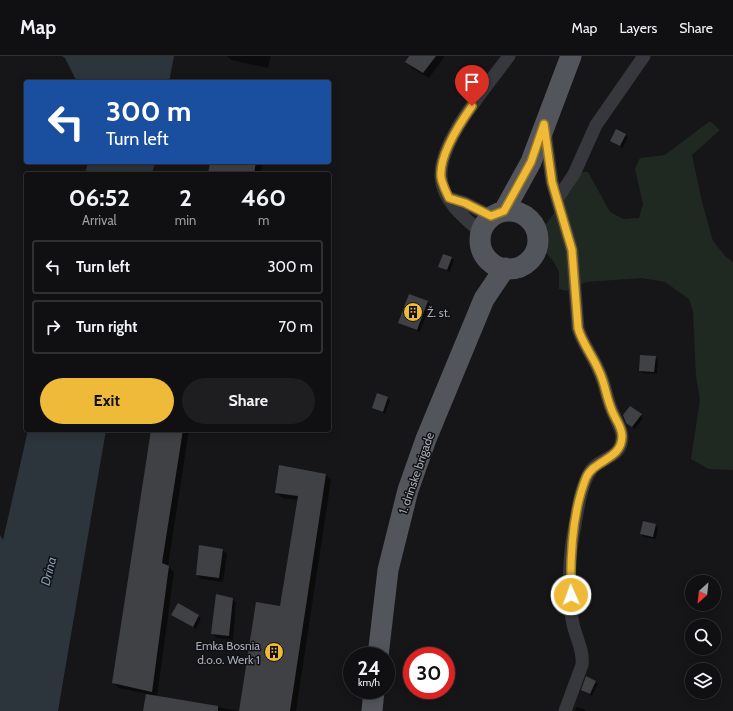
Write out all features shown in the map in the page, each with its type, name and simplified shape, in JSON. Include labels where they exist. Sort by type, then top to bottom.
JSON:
[{"type":"main road","points":[[527,217],[531,162],[544,124],[571,56]]},
{"type":"main road","points":[[492,220],[516,212],[527,217],[534,224],[538,232],[538,242],[536,251],[531,259],[523,265],[514,268],[496,264],[482,251],[480,242],[492,220],[531,162]]},
{"type":"main road","name":"1. drinske brigade","points":[[379,647],[388,570],[408,490],[426,439],[484,299],[496,264]]},
{"type":"main road","points":[[372,711],[373,699]]},
{"type":"street","points":[[492,220],[461,216],[449,198],[441,178],[442,165],[452,137],[472,106],[509,56]]},
{"type":"street","points":[[558,198],[574,174],[596,125],[644,56]]},
{"type":"street","points":[[544,124],[552,182],[558,198],[572,250],[580,335],[599,369],[611,409],[621,429],[622,437],[620,447],[616,454],[598,463],[587,477],[574,526],[570,559],[572,616],[583,657],[582,665],[565,711]]},
{"type":"street","points":[[449,198],[465,203],[492,220]]},
{"type":"shaded area","points":[[710,121],[720,130],[692,155],[702,202],[713,241],[726,257],[733,262],[733,470],[709,469],[691,459],[700,400],[696,376],[693,311],[689,299],[665,282],[642,278],[586,282],[566,291],[559,289],[559,272],[554,262],[543,249],[542,234],[546,224],[572,189],[582,172],[588,172],[610,212],[623,219],[639,218],[643,204],[635,169],[640,158],[665,155]]},
{"type":"water","points":[[62,56],[174,56],[169,80],[76,80],[65,58]]},
{"type":"water","points":[[88,164],[154,164],[152,172],[86,172]]},
{"type":"water","name":"Drina","points":[[28,432],[106,432],[58,711],[0,711],[0,535],[3,540]]},
{"type":"building","points":[[409,56],[436,56],[423,73],[405,62]]},
{"type":"building","points":[[616,129],[626,134],[620,146],[610,141]]},
{"type":"building","points":[[210,164],[256,164],[254,172],[208,172]]},
{"type":"building","points":[[443,254],[452,257],[447,270],[438,267]]},
{"type":"building","name":"Ž. st.","points":[[409,294],[428,301],[417,330],[398,323]]},
{"type":"building","points":[[640,355],[656,356],[654,372],[639,371]]},
{"type":"building","points":[[377,393],[388,397],[383,412],[372,408]]},
{"type":"building","points":[[630,406],[642,414],[632,427],[626,423],[623,415]]},
{"type":"building","points":[[151,432],[183,432],[162,563],[169,566],[152,692],[112,683]]},
{"type":"building","points":[[279,465],[326,474],[290,711],[239,711],[256,602],[280,606],[298,496],[275,493]]},
{"type":"building","points":[[643,521],[656,524],[653,537],[640,534]]},
{"type":"building","points":[[199,545],[223,549],[219,578],[196,575]]},
{"type":"building","points":[[216,594],[233,598],[229,636],[211,634]]},
{"type":"building","points":[[178,603],[199,615],[193,627],[171,615]]},
{"type":"building","points":[[586,676],[596,681],[590,694],[581,690]]},
{"type":"building","points":[[146,694],[218,706],[218,711],[143,711]]},
{"type":"place","name":"Ž. st.","points":[[413,312]]},
{"type":"place","name":"Emka Bosnia d.o.o. Werk 1","points":[[274,652]]},
{"type":"route","points":[[472,106],[452,137],[442,165],[441,178],[449,198],[465,203],[491,216],[504,211],[531,162],[544,124],[552,182],[562,210],[572,250],[578,328],[580,335],[599,369],[611,409],[621,429],[622,437],[620,447],[616,454],[598,463],[593,468],[587,477],[583,490],[574,526],[570,559],[571,595]]}]
